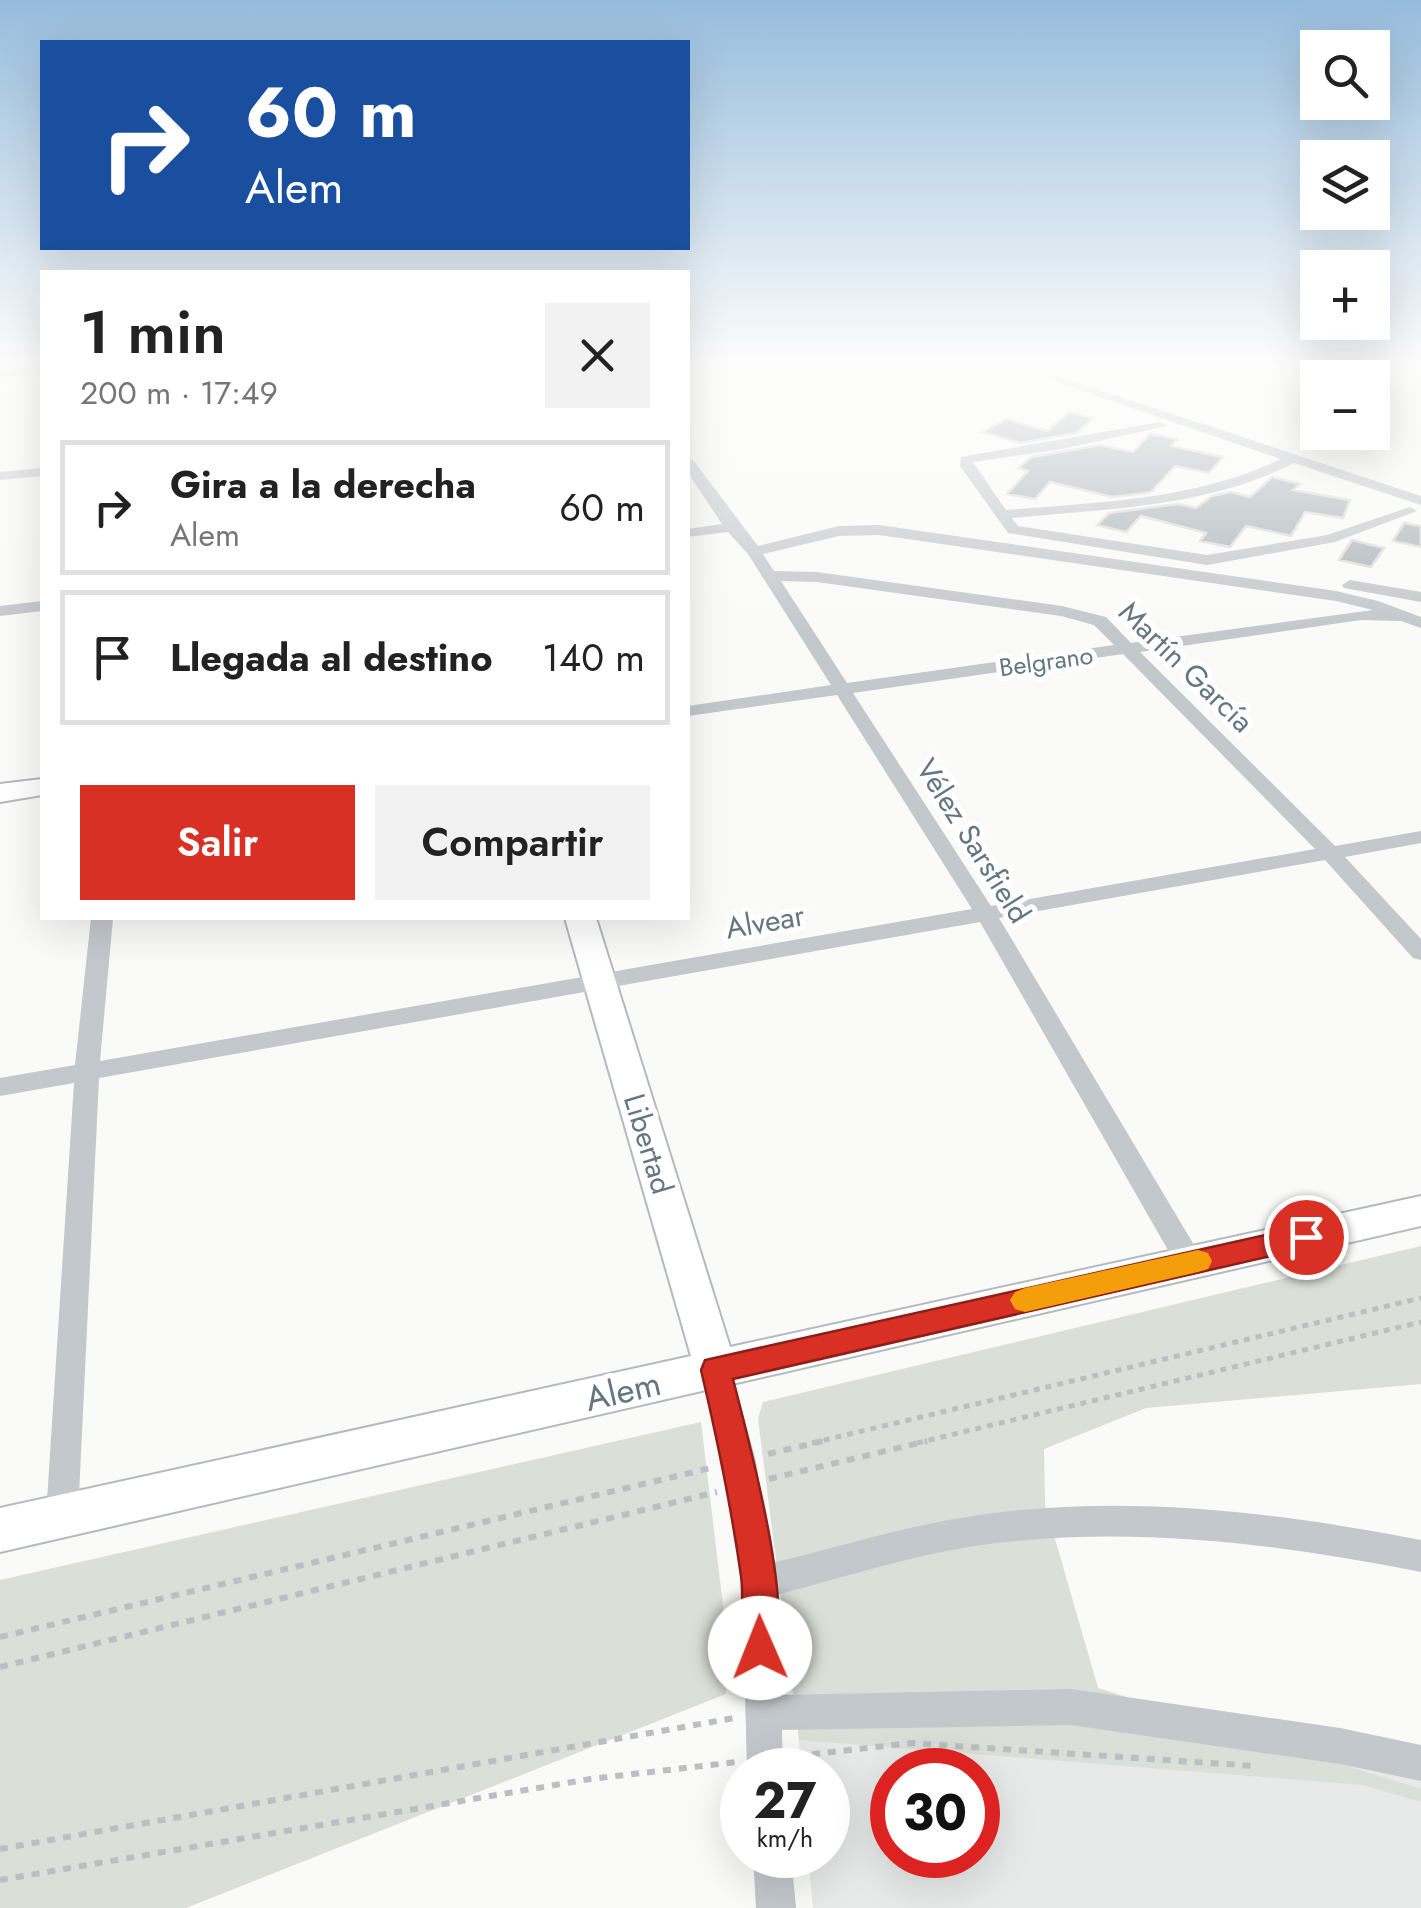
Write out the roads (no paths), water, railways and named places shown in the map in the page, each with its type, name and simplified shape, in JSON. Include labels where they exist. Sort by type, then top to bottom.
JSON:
[{"type":"main road","points":[[0,792],[40,787]]},
{"type":"main road","name":"Libertad","points":[[581,920],[716,1370]]},
{"type":"main road","name":"Alem","points":[[0,1530],[1421,1211]]},
{"type":"street","points":[[1009,452],[966,460],[1009,526],[1022,533],[1421,597]]},
{"type":"street","points":[[1251,452],[1286,462]]},
{"type":"street","points":[[1256,452],[1417,509]]},
{"type":"street","points":[[1315,452],[1421,487]]},
{"type":"street","points":[[1002,516],[1161,497],[1286,462]]},
{"type":"street","name":"Vélez Sarsfield","points":[[690,466],[732,528],[754,552],[986,914],[1190,1263]]},
{"type":"street","points":[[0,476],[40,472]]},
{"type":"street","points":[[1196,560],[1303,545],[1364,530],[1417,509]]},
{"type":"street","points":[[690,533],[732,528]]},
{"type":"street","points":[[754,552],[839,531],[879,530],[1336,596],[1412,620]]},
{"type":"street","name":"Martín García","points":[[769,576],[818,577],[1078,614],[1100,621],[1329,852],[1421,953]]},
{"type":"street","points":[[0,611],[40,606]]},
{"type":"street","name":"Belgrano","points":[[690,711],[1361,615],[1412,620]]},
{"type":"street","name":"Alvear","points":[[0,1087],[1421,837]]},
{"type":"street","points":[[62,1516],[87,1072],[102,920]]},
{"type":"street","points":[[716,1370],[742,1473],[759,1583],[763,1748]]},
{"type":"street","points":[[759,1583],[972,1532],[1062,1522],[1138,1522],[1274,1534],[1421,1556]]},
{"type":"street","points":[[762,1714],[1070,1707],[1340,1746],[1421,1763]]},
{"type":"street","points":[[774,1878],[776,1908]]}]
